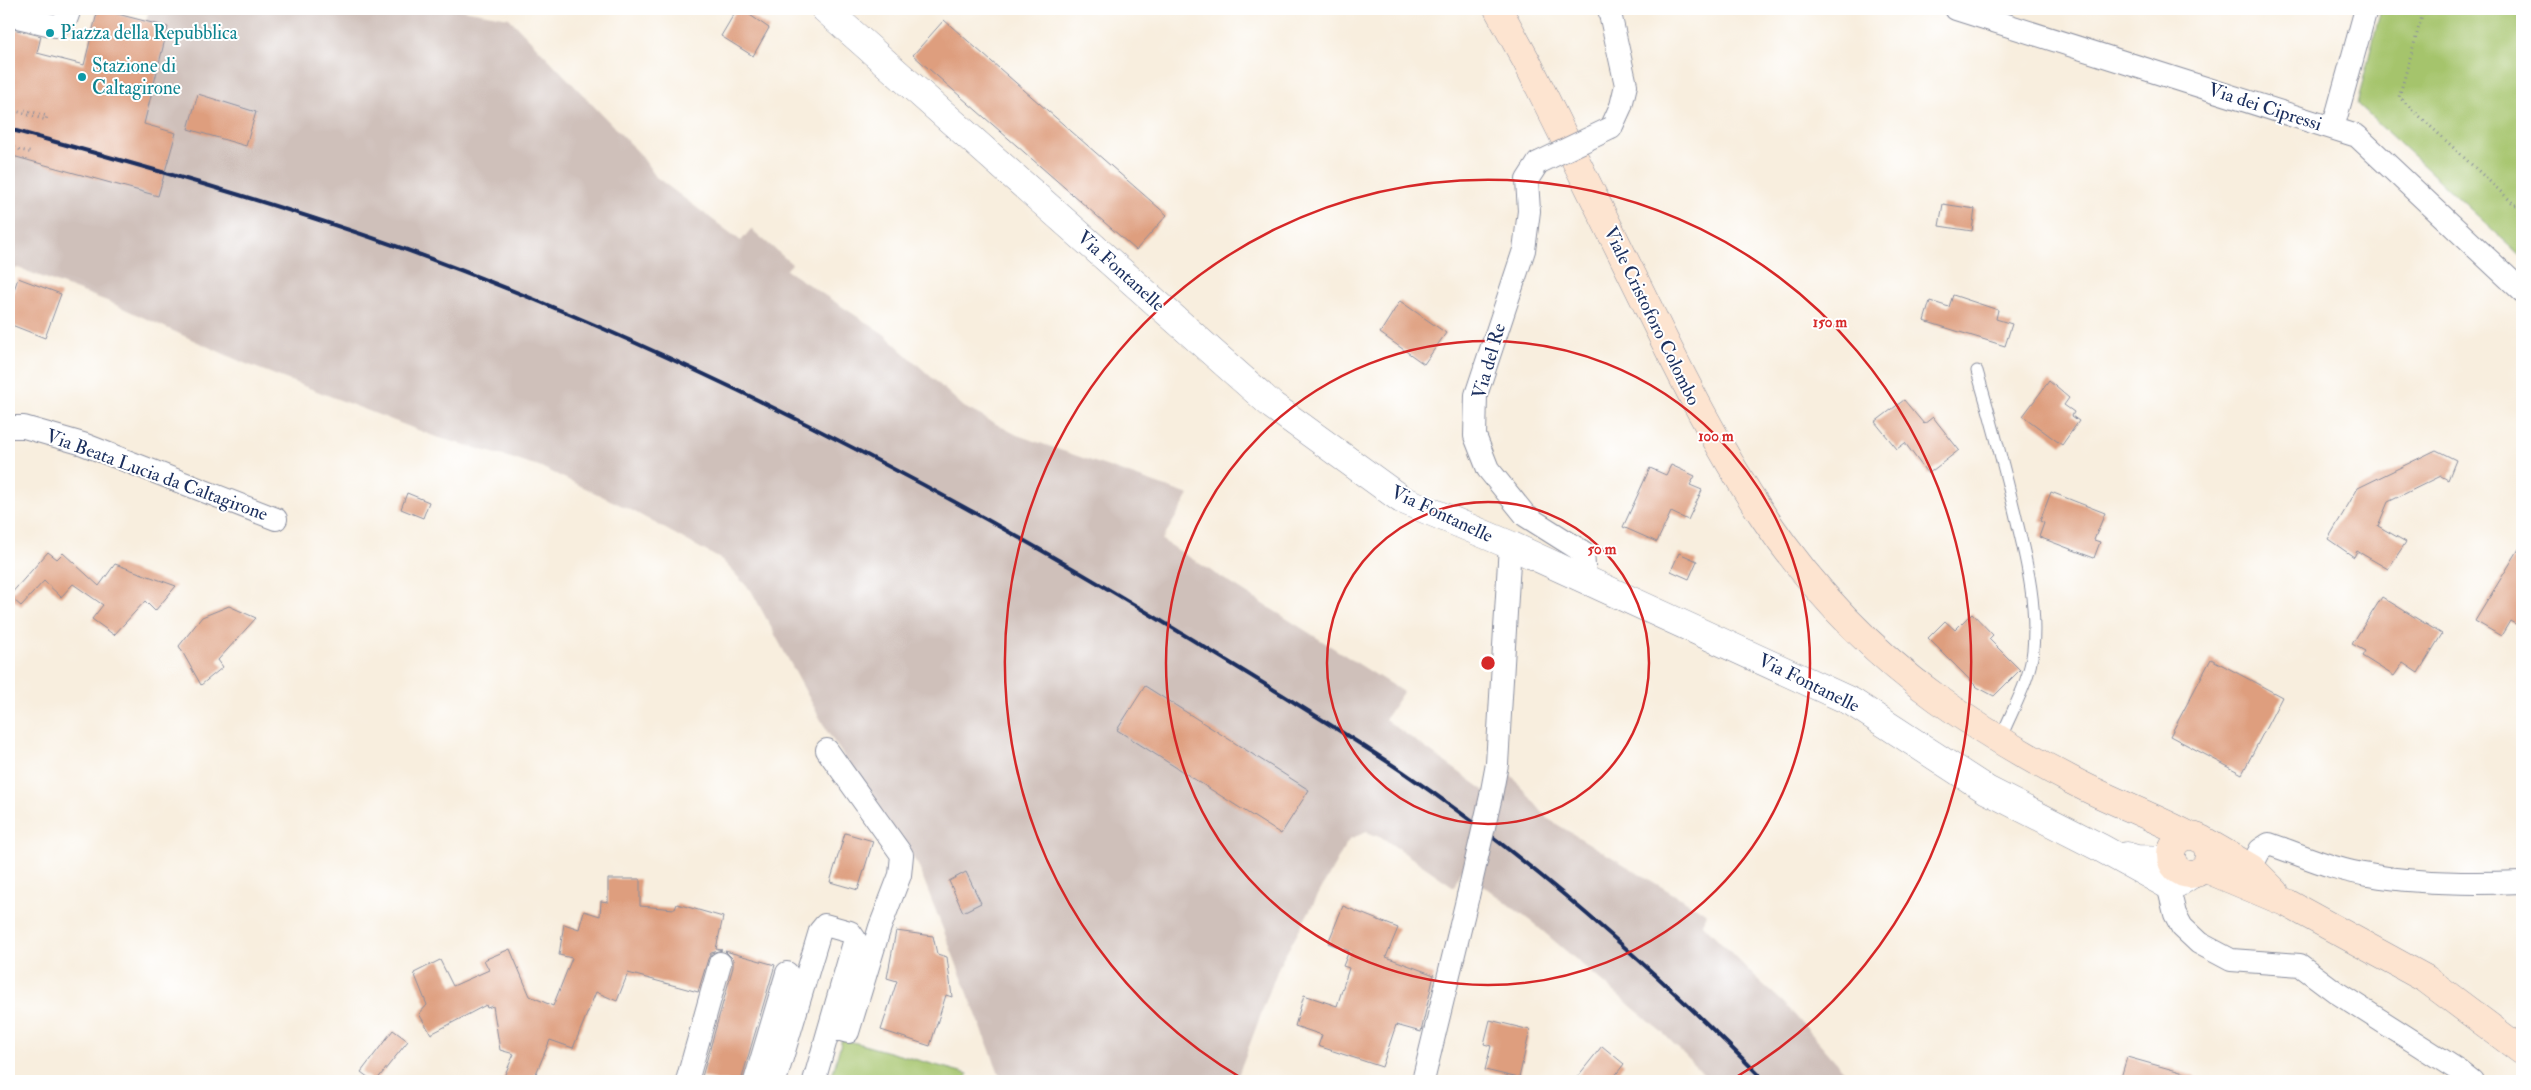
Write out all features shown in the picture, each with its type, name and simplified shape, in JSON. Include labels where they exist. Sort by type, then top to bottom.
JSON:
[{"type":"main road","name":"Viale Cristoforo Colombo","points":[[1498,9],[1527,62],[1694,401],[1748,496],[1794,563],[1845,620],[1896,666],[1937,698],[2000,740],[2074,782],[2152,816],[2185,858]]},
{"type":"main road","points":[[2185,858],[2251,868],[2287,903]]},
{"type":"main road","points":[[2185,858],[2287,903],[2426,979],[2522,1051]]},
{"type":"street","points":[[9,15],[56,26],[66,20],[70,9]]},
{"type":"street","name":"Via Fontanelle","points":[[825,9],[1273,406],[1401,499],[1510,545],[1852,702],[1987,790],[2101,848],[2136,859],[2185,858]]},
{"type":"street","name":"Via del Re","points":[[1586,580],[1583,552],[1526,516],[1488,469],[1475,436],[1476,394],[1524,250],[1529,211],[1527,180],[1538,163],[1611,128],[1621,106],[1626,85],[1609,9]]},
{"type":"street","name":"Via dei Cipressi","points":[[1956,9],[2357,136],[2522,291]]},
{"type":"street","points":[[2333,128],[2366,9]]},
{"type":"street","name":"Via Beata Lucia da Caltagirone","points":[[9,427],[24,427],[83,444],[276,519]]},
{"type":"street","points":[[1424,1081],[1497,764],[1510,545]]},
{"type":"street","points":[[827,750],[902,855],[900,876],[880,927],[848,1032],[830,1027]]},
{"type":"street","points":[[2251,868],[2260,850],[2269,844],[2324,864],[2368,875],[2461,884],[2522,882]]},
{"type":"street","points":[[2185,858],[2174,914],[2182,927],[2199,943],[2230,960],[2300,966],[2336,992],[2458,1070],[2472,1081]]},
{"type":"street","points":[[775,1081],[820,931],[825,925],[850,932],[855,939],[814,1081]]},
{"type":"street","points":[[687,1081],[720,963]]},
{"type":"street","points":[[755,1081],[787,973]]},
{"type":"lane","points":[[1977,371],[2006,470],[2028,569],[2034,606],[2033,652],[2026,676],[2000,740]]},
{"type":"path","points":[[2424,9],[2399,97],[2515,205],[2522,203]]},
{"type":"path","points":[[9,109],[46,120],[47,116],[25,110]]},
{"type":"path","points":[[14,148],[32,153]]},
{"type":"shaded area","points":[[98,9],[146,21],[149,9],[458,9],[509,18],[640,154],[656,177],[741,241],[751,229],[792,264],[786,270],[884,334],[964,407],[1017,435],[1189,495],[1162,540],[1403,692],[1385,719],[1502,803],[1508,771],[1548,819],[1707,914],[1702,923],[1755,977],[1785,1004],[1853,1081],[1710,1081],[1664,1034],[1533,923],[1461,869],[1454,887],[1384,839],[1367,832],[1349,839],[1279,966],[1236,1081],[1002,1081],[918,865],[828,733],[752,592],[722,560],[633,511],[539,466],[436,437],[244,363],[107,301],[18,268],[9,271],[9,46],[84,65]]},
{"type":"green space","points":[[2381,9],[2522,9],[2522,257],[2357,104]]},
{"type":"green space","points":[[842,1039],[968,1074],[966,1081],[850,1081],[832,1076]]},
{"type":"building","points":[[98,9],[168,27],[144,124],[176,133],[158,196],[9,155],[9,28],[41,36],[37,53],[84,65]]},
{"type":"building","points":[[737,9],[741,9],[769,28],[753,56],[721,36]]},
{"type":"building","points":[[944,20],[1167,215],[1136,250],[913,55]]},
{"type":"building","points":[[198,94],[256,112],[246,146],[188,129]]},
{"type":"building","points":[[1943,204],[1975,209],[1972,231],[1939,226]]},
{"type":"building","points":[[18,278],[61,294],[45,338],[9,324],[9,305]]},
{"type":"building","points":[[1953,295],[1998,310],[1996,319],[2012,324],[2005,346],[1924,321],[1930,301],[1949,307]]},
{"type":"building","points":[[1400,301],[1446,333],[1424,364],[1380,333]]},
{"type":"building","points":[[2049,381],[2069,398],[2064,405],[2074,412],[2072,416],[2079,421],[2062,445],[2023,416]]},
{"type":"building","points":[[1904,400],[1924,424],[1933,417],[1959,450],[1928,474],[1905,443],[1897,449],[1875,422]]},
{"type":"building","points":[[2436,450],[2456,460],[2448,480],[2441,476],[2388,502],[2378,526],[2406,542],[2388,569],[2357,551],[2354,557],[2328,539],[2358,488]]},
{"type":"building","points":[[1671,465],[1695,476],[1690,485],[1702,490],[1688,520],[1671,512],[1657,542],[1623,527],[1650,468],[1666,475]]},
{"type":"building","points":[[2051,492],[2105,513],[2094,540],[2100,542],[2094,558],[2039,537],[2044,523],[2040,521]]},
{"type":"building","points":[[407,493],[429,502],[423,518],[401,509]]},
{"type":"building","points":[[2522,544],[2522,628],[2510,621],[2501,636],[2475,621]]},
{"type":"building","points":[[48,552],[57,559],[63,553],[99,586],[115,564],[176,586],[155,611],[145,601],[114,635],[92,619],[103,605],[73,584],[61,597],[44,581],[21,606],[9,596]]},
{"type":"building","points":[[1679,553],[1697,561],[1689,579],[1671,571]]},
{"type":"building","points":[[2382,597],[2442,634],[2418,673],[2403,663],[2394,676],[2362,656],[2365,651],[2352,644]]},
{"type":"building","points":[[229,606],[256,618],[218,660],[223,667],[201,685],[179,646],[202,617]]},
{"type":"building","points":[[1972,613],[1993,635],[1989,639],[2020,670],[1994,696],[1977,687],[1928,638],[1945,621],[1955,630]]},
{"type":"building","points":[[2211,659],[2282,697],[2242,774],[2170,736]]},
{"type":"building","points":[[1145,686],[1309,790],[1281,834],[1117,730]]},
{"type":"building","points":[[845,833],[873,841],[858,890],[830,882]]},
{"type":"building","points":[[966,872],[981,903],[963,912],[949,881]]},
{"type":"building","points":[[608,879],[640,879],[640,906],[675,909],[677,904],[723,917],[716,949],[722,950],[711,953],[698,992],[628,973],[617,1001],[596,992],[573,1048],[550,1040],[533,1081],[502,1081],[514,1054],[500,1050],[493,1006],[487,1008],[486,1005],[431,1034],[419,1014],[427,1005],[414,973],[440,960],[453,986],[489,970],[484,960],[510,949],[530,996],[553,1006],[572,958],[559,955],[564,924],[579,929],[584,911],[600,916],[601,901],[608,902]]},
{"type":"building","points":[[1343,906],[1398,928],[1386,957],[1434,975],[1421,1032],[1396,1025],[1382,1067],[1318,1046],[1322,1035],[1295,1026],[1304,995],[1337,1006],[1349,968],[1343,966],[1349,951],[1328,943]]},
{"type":"building","points":[[896,931],[933,936],[937,954],[947,957],[952,997],[946,995],[930,1046],[881,1030],[897,981],[887,978]]},
{"type":"building","points":[[725,951],[775,965],[741,1081],[721,1081],[702,1077],[733,967],[733,959]]},
{"type":"building","points":[[1490,1020],[1530,1030],[1519,1078],[1485,1070],[1491,1046],[1484,1044]]},
{"type":"building","points":[[393,1030],[408,1041],[376,1081],[373,1081],[361,1072]]},
{"type":"building","points":[[1602,1046],[1624,1064],[1611,1081],[1574,1081]]},
{"type":"building","points":[[2127,1057],[2195,1076],[2194,1081],[2120,1081]]},
{"type":"railway","points":[[9,129],[159,171],[308,216],[407,250],[504,287],[600,327],[695,370],[881,462],[1064,563],[1153,616],[1372,752],[1452,806],[1546,879],[1591,917],[1680,998],[1765,1081]]},
{"type":"place","name":"Piazza della Repubblica","points":[[50,33]]},
{"type":"place","name":"Stazione di Caltagirone","points":[[82,77]]}]
